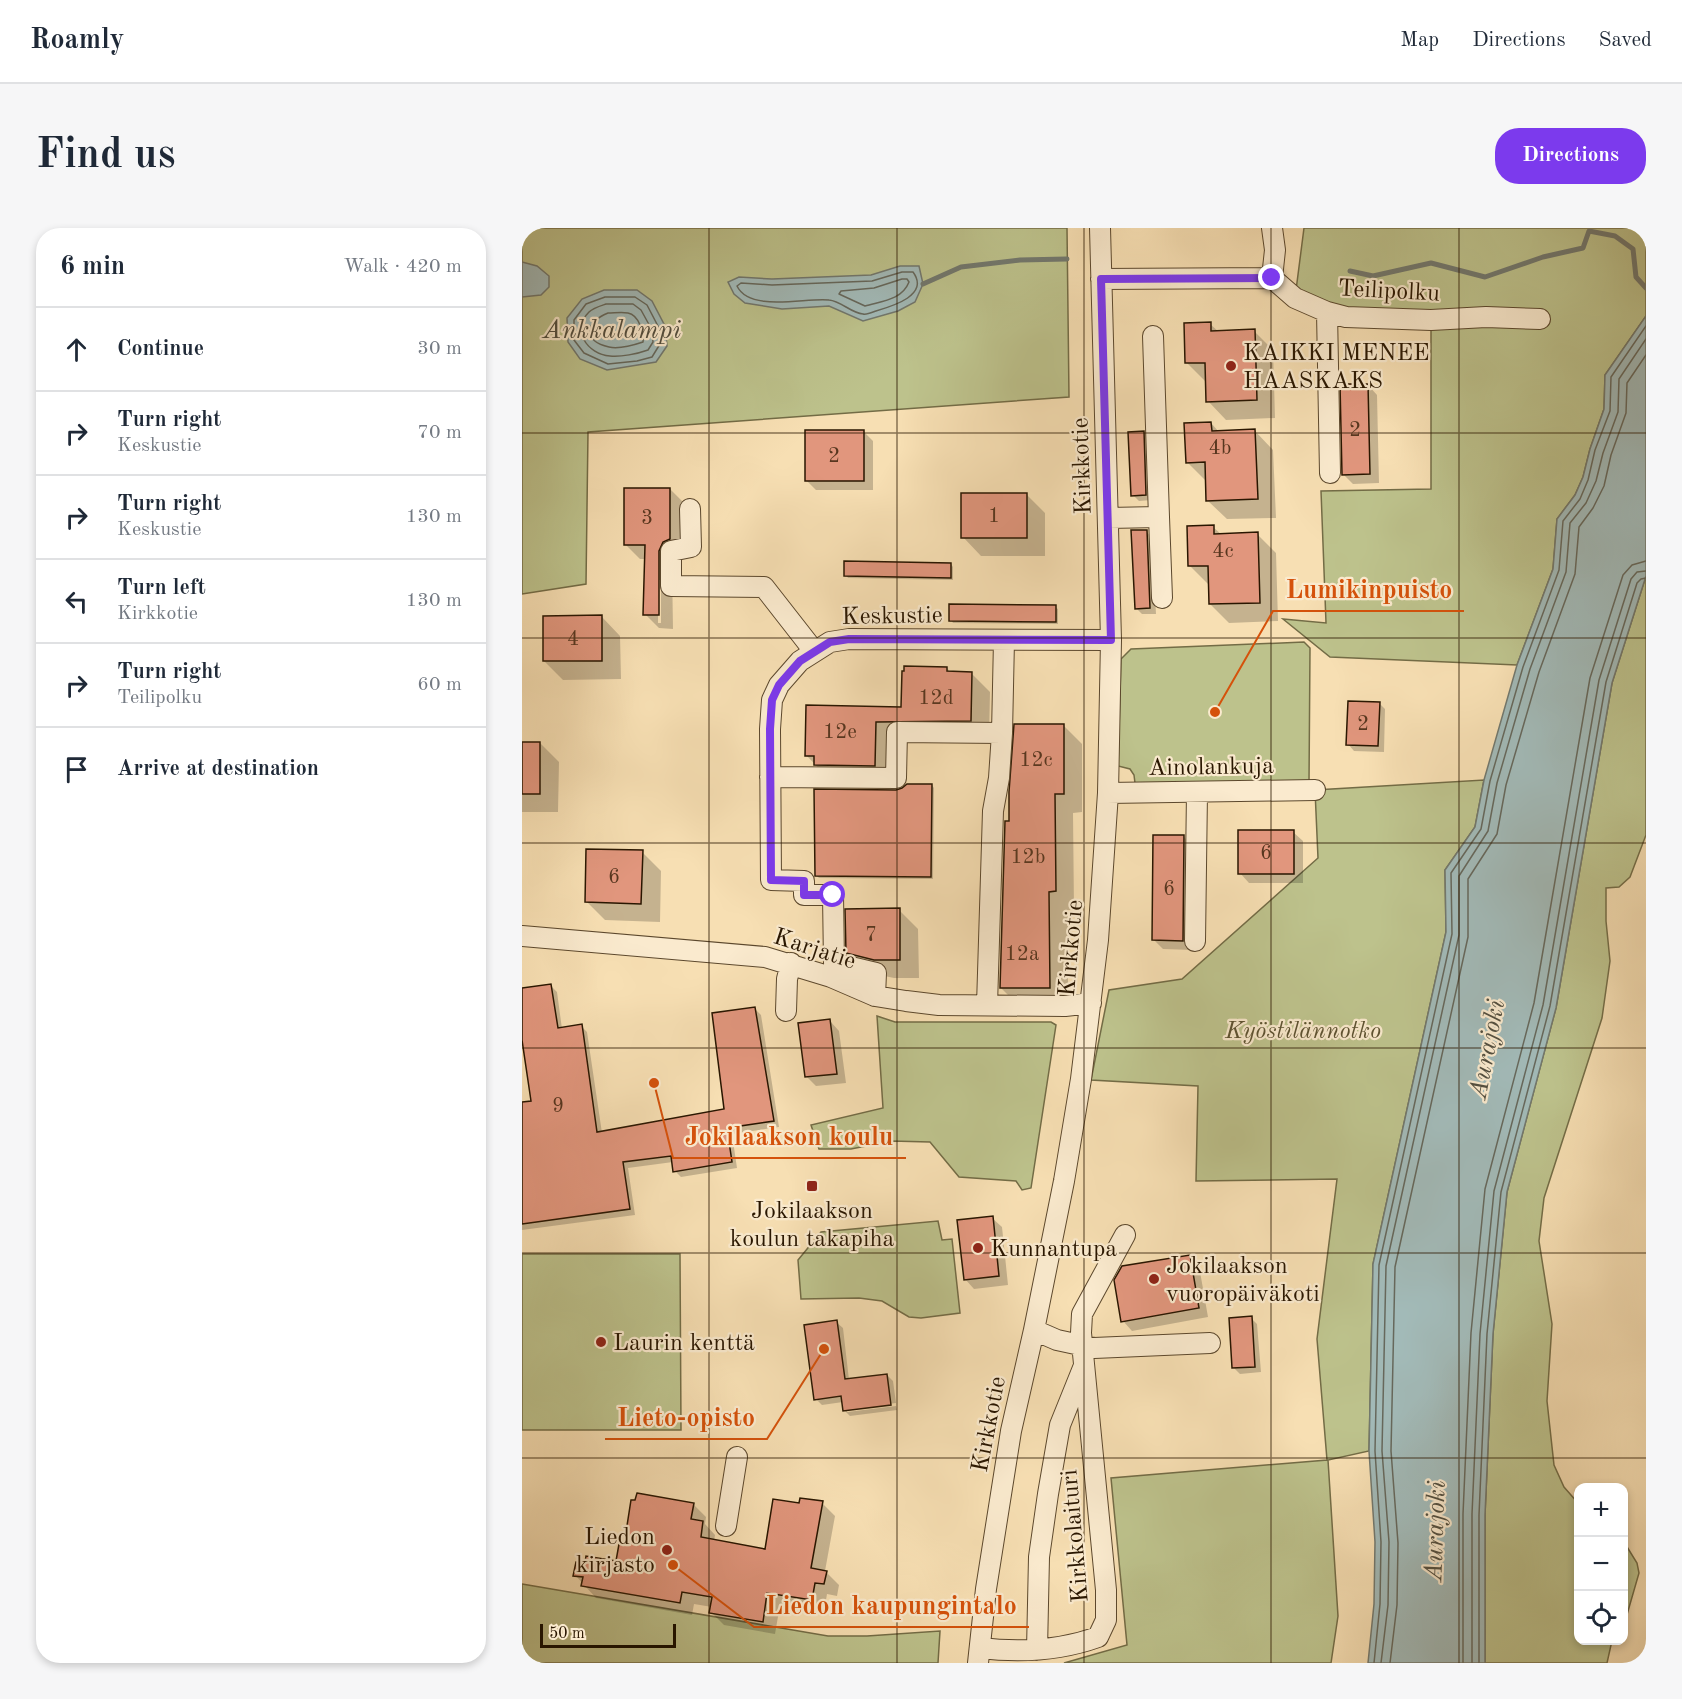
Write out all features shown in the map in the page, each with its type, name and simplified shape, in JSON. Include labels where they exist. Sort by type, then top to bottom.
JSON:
[{"type":"street","name":"Kirkkotie","points":[[979,1655],[986,1589],[1011,1431],[1064,1181],[1091,1003],[1098,940],[1108,793],[1111,640],[1100,228]]},
{"type":"street","points":[[1101,279],[1272,278],[1275,250],[1272,228]]},
{"type":"street","name":"Teilipolku","points":[[1272,278],[1295,298],[1327,312],[1346,317],[1431,320],[1486,316],[1540,319]]},
{"type":"street","points":[[1327,312],[1330,473]]},
{"type":"street","points":[[1153,336],[1162,598]]},
{"type":"street","points":[[690,509],[691,547],[671,551],[670,586],[764,587],[814,651]]},
{"type":"street","points":[[1108,518],[1159,517]]},
{"type":"street","name":"Keskustie","points":[[875,996],[876,973],[834,963],[833,895],[804,895],[804,881],[771,880],[772,700],[788,673],[800,661],[830,642],[849,639],[1111,640]]},
{"type":"street","points":[[987,1005],[988,908],[993,811],[999,778],[1002,733],[1004,640]]},
{"type":"street","points":[[770,777],[896,778],[897,732],[1002,733]]},
{"type":"street","name":"Ainolankuja","points":[[1108,793],[1315,790]]},
{"type":"street","points":[[1195,941],[1197,792]]},
{"type":"street","name":"Karjatie","points":[[522,936],[765,957],[831,977],[875,996],[939,1005],[1065,1006],[1091,1003]]},
{"type":"street","points":[[786,1011],[787,979],[791,963]]},
{"type":"street","name":"Kirkkolaituri","points":[[979,1655],[1072,1646],[1098,1637],[1106,1620],[1106,1590],[1082,1345],[1082,1314],[1125,1235]]},
{"type":"street","points":[[1034,1330],[1057,1340],[1094,1348],[1210,1343]]},
{"type":"street","points":[[1037,1650],[1039,1557],[1050,1481],[1060,1425],[1084,1366]]},
{"type":"street","points":[[726,1526],[738,1457]]},
{"type":"green space","points":[[522,228],[1067,228],[1069,397],[588,432],[586,584],[522,594]]},
{"type":"green space","points":[[1304,228],[1646,228],[1646,316],[1605,375],[1604,409],[1583,477],[1575,495],[1557,519],[1553,569],[1517,665],[1330,657],[1283,619],[1326,623],[1321,491],[1431,489],[1431,320],[1346,317],[1295,298]]},
{"type":"green space","points":[[1646,576],[1646,835],[1630,877],[1619,887],[1606,888],[1606,921],[1610,961],[1602,1018],[1544,1198],[1539,1241],[1552,1324],[1547,1401],[1554,1465],[1564,1487],[1574,1498],[1574,1645],[1611,1645],[1607,1663],[1485,1663],[1485,1515],[1493,1334],[1507,1192],[1556,1008],[1612,683]]},
{"type":"green space","points":[[1304,642],[1310,648],[1309,784],[1135,783],[1130,769],[1118,766],[1121,659],[1131,649]]},
{"type":"green space","name":"Kyöstilännotko","points":[[1484,780],[1475,827],[1445,870],[1446,932],[1373,1264],[1369,1451],[1328,1460],[1338,1616],[1331,1663],[1064,1663],[1127,1645],[1111,1478],[1327,1460],[1317,1339],[1337,1179],[1196,1181],[1198,1086],[1091,1080],[1109,990],[1182,979],[1318,858],[1315,790]]},
{"type":"green space","points":[[877,1016],[895,1022],[1051,1022],[1056,1025],[1031,1188],[1022,1190],[1016,1181],[959,1177],[930,1142],[891,1141],[851,1149],[819,1149],[811,1125],[883,1108]]},
{"type":"green space","points":[[938,1221],[942,1240],[952,1239],[960,1313],[921,1318],[909,1317],[882,1301],[859,1298],[801,1299],[798,1260],[821,1232]]},
{"type":"green space","name":"Laurin kenttä","points":[[522,1254],[680,1254],[681,1430],[522,1430]]},
{"type":"green space","points":[[1628,1548],[1637,1563],[1639,1573],[1628,1611]]},
{"type":"green space","points":[[522,1584],[828,1636],[940,1631],[938,1663],[522,1663]]},
{"type":"water","points":[[522,262],[537,266],[549,276],[549,287],[541,295],[522,297]]},
{"type":"water","points":[[900,266],[919,266],[923,284],[915,302],[898,311],[863,321],[829,306],[782,309],[745,303],[734,294],[728,282],[739,277],[772,279],[871,275]]},
{"type":"water","name":"Ankkalampi","points":[[604,290],[637,290],[652,301],[665,326],[667,346],[656,362],[607,370],[580,359],[568,342],[567,318],[582,299]]},
{"type":"water","name":"Aurajoki","points":[[1646,316],[1646,576],[1612,683],[1556,1008],[1507,1192],[1493,1334],[1485,1515],[1485,1663],[1368,1663],[1374,1604],[1375,1542],[1369,1451],[1373,1264],[1446,932],[1445,870],[1475,827],[1484,780],[1517,665],[1553,569],[1557,519],[1575,495],[1583,477],[1604,409],[1605,375]]},
{"type":"building","points":[[1211,322],[1211,331],[1255,329],[1257,400],[1206,402],[1205,363],[1185,363],[1184,323]]},
{"type":"building","points":[[1340,384],[1368,384],[1370,474],[1342,475]]},
{"type":"building","points":[[1211,422],[1212,431],[1255,429],[1258,499],[1206,501],[1205,462],[1186,463],[1184,423]]},
{"type":"building","points":[[805,430],[864,430],[864,481],[805,481]]},
{"type":"building","points":[[1144,431],[1146,495],[1131,496],[1128,432]]},
{"type":"building","points":[[624,488],[670,488],[670,539],[663,542],[659,551],[659,615],[643,615],[645,545],[624,545]]},
{"type":"building","points":[[961,493],[1027,493],[1027,538],[961,538]]},
{"type":"building","points":[[1214,525],[1214,534],[1258,532],[1260,603],[1209,604],[1208,566],[1188,566],[1187,526]]},
{"type":"building","points":[[1131,530],[1147,530],[1150,608],[1135,609]]},
{"type":"building","points":[[844,561],[951,563],[951,578],[844,576]]},
{"type":"building","points":[[949,604],[1056,605],[1056,622],[949,621]]},
{"type":"building","points":[[602,615],[602,661],[543,661],[543,616]]},
{"type":"building","points":[[904,666],[947,667],[947,671],[972,672],[971,721],[876,722],[875,766],[814,765],[814,756],[805,756],[806,705],[901,707]]},
{"type":"building","points":[[1348,701],[1380,702],[1378,746],[1346,745]]},
{"type":"building","points":[[1014,724],[1064,724],[1064,794],[1055,794],[1056,891],[1049,892],[1050,988],[1000,988],[1005,821],[1009,821]]},
{"type":"building","points":[[522,742],[540,742],[540,794],[522,794]]},
{"type":"building","points":[[907,784],[932,784],[931,877],[815,876],[814,789],[896,790]]},
{"type":"building","points":[[1238,830],[1294,830],[1294,874],[1238,874]]},
{"type":"building","points":[[1153,835],[1184,835],[1183,941],[1152,940]]},
{"type":"building","points":[[586,849],[643,850],[641,904],[585,902]]},
{"type":"building","points":[[900,908],[900,960],[874,960],[846,953],[845,909]]},
{"type":"building","points":[[551,984],[558,1028],[582,1024],[597,1132],[724,1109],[712,1013],[755,1007],[774,1121],[727,1128],[732,1162],[673,1172],[671,1156],[623,1162],[630,1209],[522,1224],[522,1102],[531,1101],[522,1040],[522,988]]},
{"type":"building","points":[[830,1019],[837,1074],[805,1077],[798,1023]]},
{"type":"building","name":"Kunnantupa","points":[[993,1216],[999,1276],[964,1280],[957,1220]]},
{"type":"building","name":"Jokilaakson vuoropäiväkoti","points":[[1190,1255],[1199,1308],[1121,1322],[1114,1280],[1122,1266]]},
{"type":"building","points":[[1252,1316],[1255,1367],[1232,1368],[1229,1318]]},
{"type":"building","points":[[837,1320],[845,1379],[887,1374],[891,1405],[843,1411],[841,1396],[814,1400],[804,1325]]},
{"type":"building","name":"Liedon kirjasto","points":[[637,1493],[694,1503],[691,1519],[703,1521],[701,1537],[765,1549],[773,1499],[799,1503],[800,1498],[823,1501],[811,1568],[827,1571],[824,1584],[815,1583],[812,1600],[767,1593],[763,1622],[709,1613],[712,1597],[682,1592],[680,1603],[581,1586],[583,1577],[573,1576],[576,1562],[585,1562],[586,1556],[616,1561],[619,1544],[624,1545],[631,1500],[635,1500]]},
{"type":"waterway","points":[[1350,271],[1373,276],[1431,263],[1485,277],[1543,257],[1583,248],[1589,231],[1615,236],[1633,249],[1636,277],[1646,288]]},
{"type":"waterway","points":[[923,284],[961,267],[1020,260],[1067,259]]},
{"type":"place","name":"KAIKKI MENEE HAASKAKS","points":[[1231,366]]},
{"type":"place","name":"Lumikinpuisto","points":[[1215,712]]},
{"type":"place","name":"Jokilaakson koulu","points":[[654,1083]]},
{"type":"place","name":"Jokilaakson koulun takapiha","points":[[812,1186]]},
{"type":"place","name":"Kunnantupa","points":[[978,1248]]},
{"type":"place","name":"Jokilaakson vuoropäiväkoti","points":[[1154,1279]]},
{"type":"place","name":"Laurin kenttä","points":[[601,1342]]},
{"type":"place","name":"Lieto-opisto","points":[[824,1349]]},
{"type":"place","name":"Liedon kirjasto","points":[[667,1550]]},
{"type":"place","name":"Liedon kaupungintalo","points":[[673,1565]]},
{"type":"route","points":[[833,895],[804,895],[804,881],[771,880],[770,729],[772,700],[779,685],[800,661],[814,651],[830,642],[849,639],[1111,640],[1101,279],[1272,278]]}]
